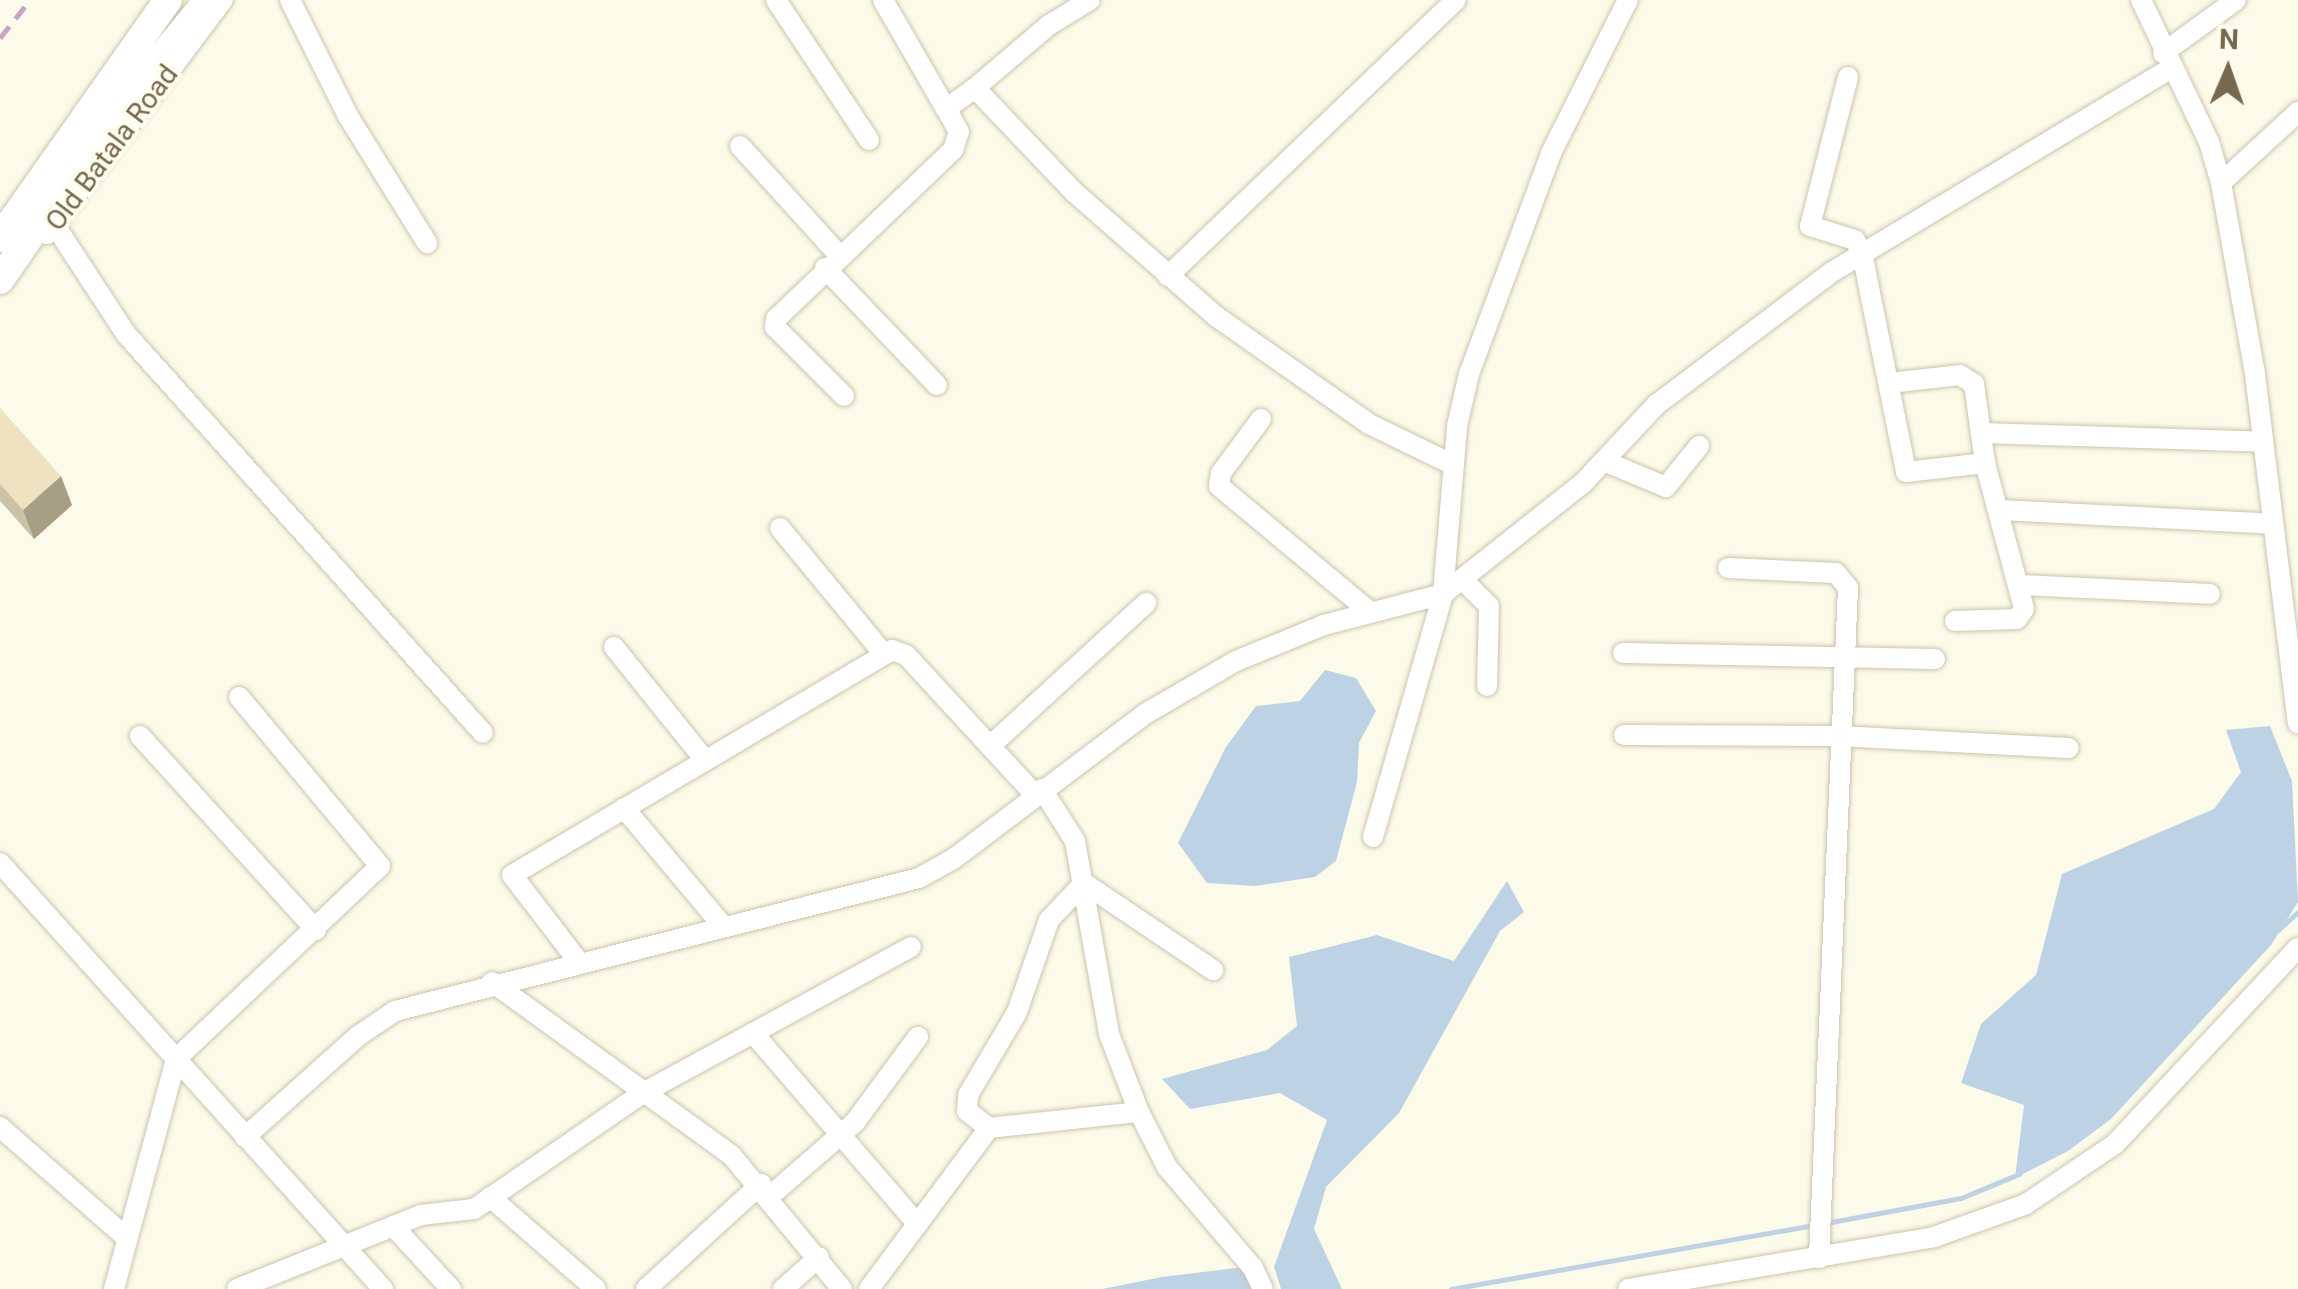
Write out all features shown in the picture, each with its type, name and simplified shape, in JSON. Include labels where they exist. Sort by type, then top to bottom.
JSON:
[{"type":"main road","points":[[0,238],[168,0]]},
{"type":"main road","points":[[0,280],[112,117],[208,0]]},
{"type":"street","name":"Old Batala Road","points":[[0,294],[223,0]]},
{"type":"street","points":[[290,0],[348,116],[427,242]]},
{"type":"street","points":[[776,0],[869,140]]},
{"type":"street","points":[[844,396],[775,324],[832,262],[953,150],[959,132],[883,0]]},
{"type":"street","points":[[946,109],[1049,25],[1090,0]]},
{"type":"street","points":[[1168,276],[1456,0]]},
{"type":"street","points":[[1373,837],[1443,594],[1454,464],[1469,374],[1551,153],[1628,0]]},
{"type":"street","points":[[2141,0],[2209,142],[2221,183],[2262,442],[2298,723]]},
{"type":"street","points":[[245,1136],[375,1023],[492,982],[918,878],[1220,670],[1369,611],[1443,594],[1464,581],[1606,462],[1656,405],[1862,252],[2167,61],[2236,0]]},
{"type":"street","points":[[1848,77],[1809,222],[1855,240],[1862,252],[1908,475],[1985,463]]},
{"type":"street","points":[[975,88],[1168,276],[1276,362],[1369,424],[1454,464]]},
{"type":"street","points":[[2221,183],[2298,112]]},
{"type":"street","points":[[740,146],[937,386]]},
{"type":"street","points":[[54,224],[139,349],[483,732]]},
{"type":"street","points":[[1889,384],[1966,377],[1982,433],[1985,463],[2024,609],[2016,619],[1955,621]]},
{"type":"street","points":[[1261,419],[1221,472],[1219,486],[1369,611]]},
{"type":"street","points":[[1982,433],[2262,442]]},
{"type":"street","points":[[1606,462],[1666,486],[1699,446]]},
{"type":"street","points":[[2000,510],[2273,524]]},
{"type":"street","points":[[780,528],[884,654]]},
{"type":"street","points":[[1728,568],[1843,576],[1848,588],[1838,736],[1819,1258]]},
{"type":"street","points":[[1464,581],[1489,606],[1488,686]]},
{"type":"street","points":[[2020,584],[2210,594]]},
{"type":"street","points":[[990,746],[1146,603]]},
{"type":"street","points":[[614,647],[705,760]]},
{"type":"street","points":[[1623,653],[1935,659]]},
{"type":"street","points":[[578,961],[512,875],[884,654],[906,655],[1070,827],[1084,883],[1109,1034],[1140,1112],[1167,1167],[1253,1268],[1263,1289]]},
{"type":"street","points":[[114,1289],[176,1059],[380,866],[239,697]]},
{"type":"street","points":[[1624,735],[1838,736],[2069,748]]},
{"type":"street","points":[[140,736],[316,930]]},
{"type":"street","points":[[624,808],[722,926]]},
{"type":"street","points":[[0,863],[383,1289]]},
{"type":"street","points":[[1084,883],[1213,970]]},
{"type":"street","points":[[1084,883],[1049,920],[1018,1012],[968,1095],[967,1111],[988,1128],[1140,1112]]},
{"type":"street","points":[[238,1289],[430,1212],[468,1211],[642,1093],[911,947]]},
{"type":"street","points":[[1628,1289],[1819,1258],[1983,1222],[2060,1185],[2115,1144],[2298,948]]},
{"type":"street","points":[[492,982],[765,1190],[842,1289]]},
{"type":"street","points":[[752,1034],[836,1138],[917,1224]]},
{"type":"street","points":[[646,1289],[765,1190],[836,1138],[918,1038]]},
{"type":"street","points":[[0,1126],[127,1238]]},
{"type":"street","points":[[869,1289],[988,1128]]},
{"type":"street","points":[[490,1198],[596,1289]]},
{"type":"street","points":[[393,1226],[450,1289]]},
{"type":"street","points":[[783,1289],[819,1257]]},
{"type":"water","points":[[1325,670],[1356,678],[1376,711],[1359,743],[1357,782],[1336,861],[1315,877],[1255,886],[1207,883],[1178,843],[1226,747],[1256,706],[1300,701]]},
{"type":"water","points":[[2270,726],[2292,781],[2298,902],[2271,945],[2111,1119],[2068,1151],[2015,1178],[2024,1105],[1961,1083],[1981,1024],[2036,975],[2062,874],[2214,809],[2241,772],[2226,730]]},
{"type":"water","points":[[1507,881],[1524,912],[1500,931],[1399,1113],[1326,1187],[1314,1229],[1342,1289],[1281,1289],[1274,1267],[1327,1120],[1280,1093],[1190,1109],[1162,1079],[1267,1050],[1297,1026],[1289,957],[1377,935],[1454,961]]},
{"type":"water","points":[[1244,1267],[1253,1289],[1102,1289],[1162,1277]]},
{"type":"building","points":[[0,408],[61,476],[23,510],[0,484]]},
{"type":"waterway","points":[[2278,930],[2298,912]]},
{"type":"waterway","points":[[1831,1222],[1961,1198],[2019,1174]]},
{"type":"waterway","points":[[1451,1289],[1809,1226]]},
{"type":"railway","points":[[0,38],[30,0]]}]
